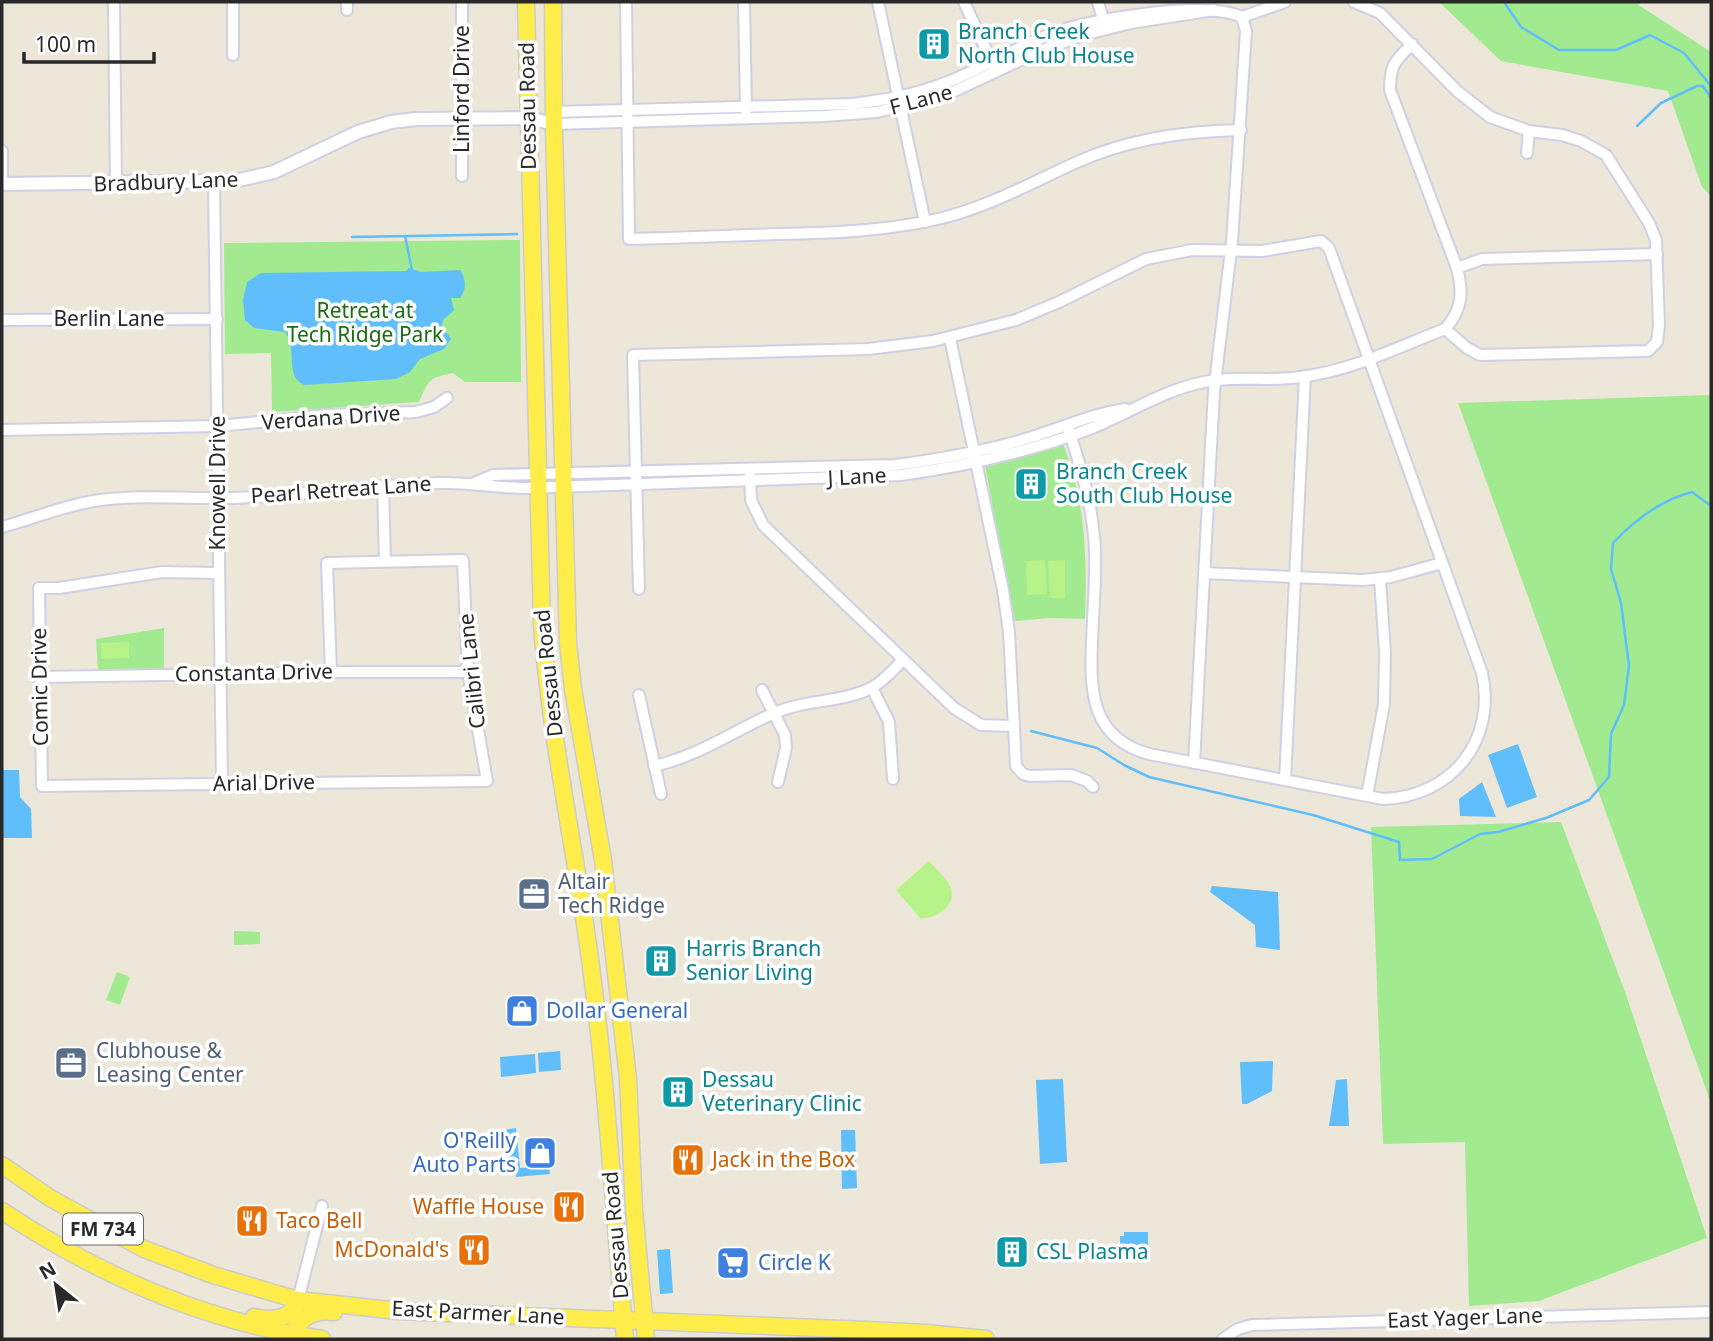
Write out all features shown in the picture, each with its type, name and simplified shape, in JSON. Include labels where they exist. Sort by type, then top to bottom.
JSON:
[{"type":"main road","name":"Dessau Road","points":[[526,2],[542,624],[551,711],[580,887],[604,1081],[625,1339]]},
{"type":"main road","name":"Dessau Road","points":[[552,2],[568,643],[576,706],[603,860],[628,1078],[634,1209],[646,1339]]},
{"type":"main road","points":[[551,711],[576,706]]},
{"type":"main road","points":[[604,1081],[628,1078]]},
{"type":"main road","name":"East Parmer Lane","points":[[2,1165],[50,1198],[144,1249],[213,1275],[298,1300],[408,1311],[926,1333],[986,1339]]},
{"type":"main road","name":"FM 734","points":[[2,1212],[84,1261],[143,1289],[291,1337],[322,1339]]},
{"type":"main road","points":[[194,1307],[210,1304],[279,1319],[293,1311],[298,1300]]},
{"type":"main road","points":[[291,1337],[302,1319],[316,1311],[389,1318],[408,1311]]},
{"type":"street","points":[[114,2],[116,184]]},
{"type":"street","points":[[233,2],[233,55]]},
{"type":"street","name":"Linford Drive","points":[[461,2],[462,176]]},
{"type":"street","points":[[626,2],[629,239],[831,233],[925,222],[1012,194],[1074,163],[1129,144],[1171,134],[1241,130]]},
{"type":"street","points":[[744,2],[746,112]]},
{"type":"street","points":[[878,2],[925,222]]},
{"type":"street","points":[[964,2],[994,67]]},
{"type":"street","points":[[1098,2],[1104,24]]},
{"type":"street","points":[[1194,763],[1216,380],[1241,130],[1246,31],[1242,17],[1285,2]]},
{"type":"street","points":[[1354,2],[1380,13],[1412,44],[1457,92],[1490,117],[1529,131],[1572,138],[1606,155],[1649,223],[1656,240],[1657,342],[1648,351],[1480,355],[1467,348],[1445,328],[1453,320],[1461,303],[1462,288],[1457,268],[1390,90],[1390,72],[1397,59],[1412,44]]},
{"type":"street","name":"F Lane","points":[[553,118],[746,112],[899,102],[994,67],[1051,34],[1104,24],[1154,8],[1190,4],[1234,11],[1242,17]]},
{"type":"street","name":"Bradbury Lane","points":[[2,184],[214,183],[243,180],[274,172],[358,132],[391,122],[461,118],[553,118]]},
{"type":"street","points":[[1527,153],[1529,131]]},
{"type":"street","points":[[2,151],[2,184]]},
{"type":"street","name":"Knowell Drive","points":[[214,183],[222,784]]},
{"type":"street","points":[[639,589],[633,355],[867,349],[950,338],[1027,316],[1146,259],[1192,250],[1262,251],[1315,241],[1326,244],[1482,673],[1486,704],[1481,731],[1468,756],[1457,769],[1433,786],[1398,799],[1367,796],[1194,763],[1149,754],[1129,746],[1106,726],[1094,702],[1091,674],[1094,533],[1087,487],[1069,431]]},
{"type":"street","points":[[1457,268],[1482,260],[1657,254]]},
{"type":"street","name":"Berlin Lane","points":[[2,320],[217,318]]},
{"type":"street","name":"J Lane","points":[[564,480],[636,472],[891,476],[976,457],[1010,443],[1069,431],[1100,414],[1138,406],[1178,390],[1216,380],[1305,376],[1369,359],[1445,328]]},
{"type":"street","points":[[950,338],[1003,590],[1009,632],[1016,766],[1023,774],[1071,775],[1087,780],[1093,787]]},
{"type":"street","points":[[1285,780],[1305,376]]},
{"type":"street","name":"Verdana Drive","points":[[2,430],[219,426],[327,415],[416,412],[434,407],[447,398]]},
{"type":"street","name":"Pearl Retreat Lane","points":[[2,527],[95,501],[219,498],[383,486],[474,483],[493,475],[538,481],[564,480]]},
{"type":"street","points":[[750,475],[754,509],[763,525],[903,660],[963,716],[973,722],[989,726],[1013,726]]},
{"type":"street","name":"J Lane","points":[[564,480],[636,485],[750,475]]},
{"type":"street","points":[[331,672],[327,563],[385,561],[383,486]]},
{"type":"street","name":"Calibri Lane","points":[[385,561],[463,560],[468,672],[487,781]]},
{"type":"street","points":[[1204,573],[1346,580],[1380,579],[1442,563]]},
{"type":"street","name":"Comic Drive","points":[[42,786],[39,587],[59,588],[162,572],[218,573]]},
{"type":"street","points":[[1367,796],[1384,704],[1385,653],[1380,579]]},
{"type":"street","points":[[654,766],[700,752],[773,714],[810,702],[845,697],[872,688],[903,660]]},
{"type":"street","name":"Constanta Drive","points":[[40,677],[468,672]]},
{"type":"street","points":[[872,688],[889,722],[893,779]]},
{"type":"street","points":[[762,691],[785,735],[778,782]]},
{"type":"street","points":[[639,695],[660,794]]},
{"type":"street","name":"Arial Drive","points":[[42,786],[487,781]]},
{"type":"street","points":[[298,1300],[322,1206]]},
{"type":"street","name":"East Yager Lane","points":[[1223,1339],[1252,1325],[1711,1312]]},
{"type":"green space","points":[[1439,2],[1634,2],[1711,52],[1711,196],[1702,187],[1668,91],[1501,61]]},
{"type":"green space","name":"Retreat at Tech Ridge Park","points":[[520,240],[521,382],[465,382],[453,373],[430,381],[419,402],[272,412],[271,353],[225,354],[224,243]]},
{"type":"green space","points":[[1711,395],[1711,1103],[1458,403]]},
{"type":"green space","points":[[1063,444],[1081,509],[1086,573],[1085,619],[1015,621],[985,466]]},
{"type":"green space","points":[[1045,560],[1047,594],[1027,595],[1026,561]]},
{"type":"green space","points":[[1065,560],[1065,598],[1050,598],[1048,561]]},
{"type":"green space","points":[[164,628],[164,669],[98,669],[96,639]]},
{"type":"green space","points":[[129,642],[129,658],[101,659],[101,643]]},
{"type":"green space","points":[[1561,822],[1625,992],[1707,1238],[1539,1301],[1469,1306],[1465,1142],[1383,1144],[1371,827]]},
{"type":"green space","points":[[929,861],[947,881],[952,895],[948,906],[938,914],[920,918],[896,890]]},
{"type":"green space","points":[[234,931],[260,932],[260,944],[234,945]]},
{"type":"green space","points":[[117,972],[130,977],[120,1005],[106,1000]]},
{"type":"water","points":[[409,268],[421,272],[460,270],[465,288],[460,298],[451,298],[454,310],[443,320],[442,326],[451,339],[444,349],[420,359],[410,372],[396,379],[304,385],[294,375],[291,346],[285,332],[254,328],[245,320],[243,300],[247,282],[261,273],[406,271]]},
{"type":"water","points":[[1518,744],[1537,797],[1507,808],[1488,755]]},
{"type":"water","points":[[2,770],[19,770],[20,797],[31,809],[32,838],[2,838]]},
{"type":"water","points":[[1482,782],[1496,817],[1460,816],[1459,799]]},
{"type":"water","points":[[1212,886],[1278,892],[1280,950],[1256,947],[1255,925],[1210,892]]},
{"type":"water","points":[[560,1051],[561,1070],[539,1072],[538,1053]]},
{"type":"water","points":[[535,1054],[536,1073],[501,1077],[500,1057]]},
{"type":"water","points":[[1273,1061],[1272,1091],[1242,1104],[1240,1062]]},
{"type":"water","points":[[1063,1079],[1067,1162],[1040,1164],[1036,1080]]},
{"type":"water","points":[[1347,1079],[1349,1126],[1329,1126],[1336,1080]]},
{"type":"water","points":[[516,1128],[520,1168],[549,1166],[550,1174],[516,1177],[516,1169],[511,1169],[504,1130]]},
{"type":"water","points":[[841,1130],[855,1130],[857,1188],[842,1189]]},
{"type":"water","points":[[1124,1232],[1148,1232],[1148,1246],[1124,1247],[1124,1244],[1120,1244],[1120,1236],[1124,1236]]},
{"type":"water","points":[[670,1249],[673,1293],[660,1294],[657,1250]]},
{"type":"waterway","points":[[1504,2],[1521,27],[1559,50],[1616,50],[1650,35],[1684,53],[1711,86]]},
{"type":"waterway","points":[[1637,126],[1661,103],[1697,86],[1703,86],[1711,98]]},
{"type":"waterway","points":[[352,237],[517,234]]},
{"type":"waterway","points":[[405,236],[412,270]]},
{"type":"waterway","points":[[1031,731],[1097,748],[1149,777],[1313,815],[1399,842],[1400,860],[1432,859],[1480,834],[1498,832],[1546,818],[1589,800],[1609,777],[1611,734],[1624,705],[1629,666],[1621,603],[1611,569],[1613,543],[1630,526],[1669,500],[1692,492],[1711,506]]},
{"type":"place","name":"Branch Creek North Club House","points":[[934,44]]},
{"type":"place","name":"Branch Creek South Club House","points":[[1031,484]]},
{"type":"place","name":"Altair Tech Ridge","points":[[534,894]]},
{"type":"place","name":"Harris Branch Senior Living","points":[[661,961]]},
{"type":"place","name":"Dollar General","points":[[522,1011]]},
{"type":"place","name":"Clubhouse & Leasing Center","points":[[71,1063]]},
{"type":"place","name":"Dessau Veterinary Clinic","points":[[678,1092]]},
{"type":"place","name":"O'Reilly Auto Parts","points":[[540,1153]]},
{"type":"place","name":"Jack in the Box","points":[[688,1160]]},
{"type":"place","name":"Waffle House","points":[[569,1207]]},
{"type":"place","name":"Taco Bell","points":[[252,1221]]},
{"type":"place","name":"McDonald's","points":[[474,1250]]},
{"type":"place","name":"CSL Plasma","points":[[1012,1252]]},
{"type":"place","name":"Circle K","points":[[733,1263]]}]
